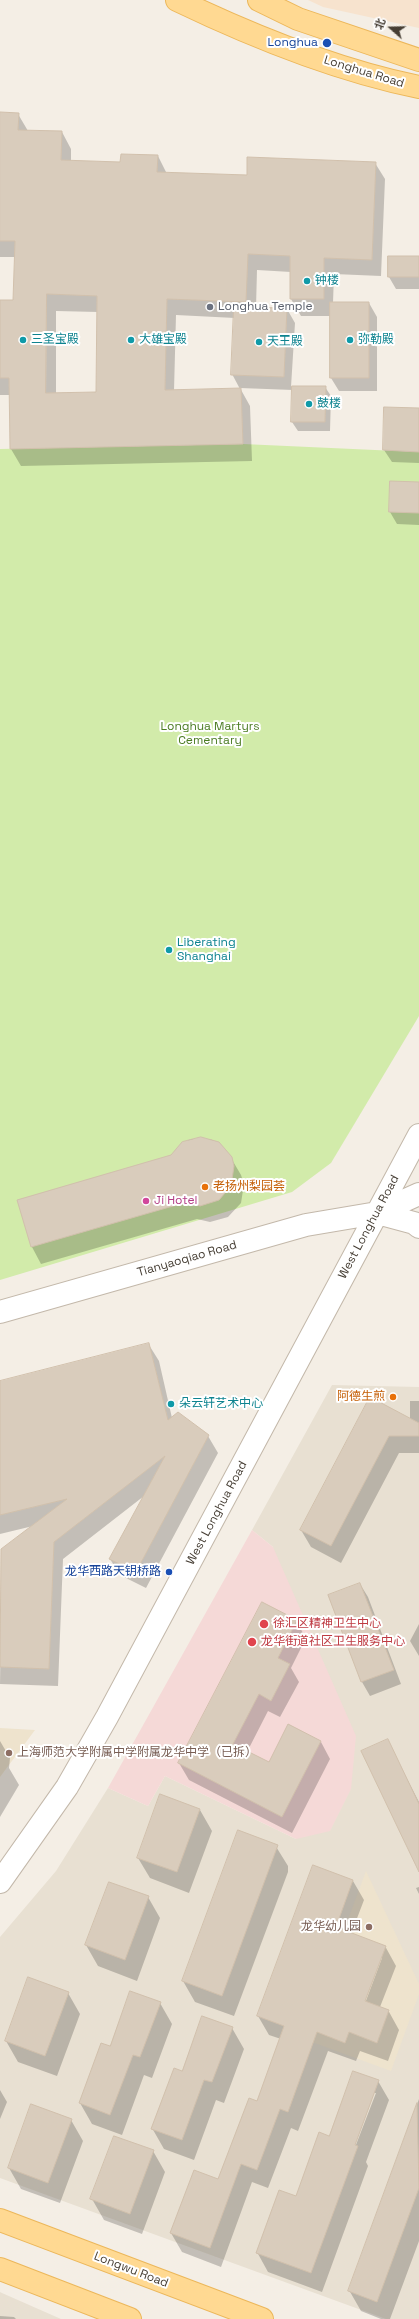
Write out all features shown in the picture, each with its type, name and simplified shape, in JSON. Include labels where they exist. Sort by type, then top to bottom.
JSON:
[{"type":"main road","name":"Longhua Road","points":[[177,0],[247,33],[390,81],[419,87]]},
{"type":"main road","points":[[258,0],[298,19],[419,60]]},
{"type":"main road","name":"Longwu Road","points":[[0,2220],[262,2319]]},
{"type":"main road","points":[[0,2269],[130,2319]]},
{"type":"street","name":"West Longhua Road","points":[[0,1882],[67,1787],[107,1717],[419,1135]]},
{"type":"street","points":[[377,1213],[419,1194]]},
{"type":"street","points":[[377,1213],[414,1223],[419,1227]]},
{"type":"street","name":"Tianyaoqiao Road","points":[[0,1312],[306,1225],[377,1213]]},
{"type":"shaded area","points":[[308,0],[419,0],[419,28],[323,7]]},
{"type":"shaded area","points":[[332,1385],[419,1387],[419,2319],[386,2319],[0,2178],[0,1937],[56,1871],[108,1788],[148,1806],[165,1776],[296,1839],[273,1547],[252,1530]]},
{"type":"shaded area","name":"龙华街道社区卫生服务中心","points":[[252,1530],[273,1547],[356,1736],[351,1789],[330,1831],[296,1839],[165,1776],[148,1806],[108,1788]]},
{"type":"shaded area","name":"上海师范大学附属中学附属龙华中学（已拆）","points":[[0,1728],[35,1730],[0,1777]]},
{"type":"shaded area","name":"龙华幼儿园","points":[[366,1871],[419,1984],[419,1994],[391,2071],[304,2039]]},
{"type":"shaded area","points":[[0,2292],[2,2293],[61,2319],[0,2319]]},
{"type":"green space","name":"Longhua Martyrs Cementary","points":[[243,444],[419,452],[419,1016],[331,1163],[292,1192],[0,1280],[0,449]]},
{"type":"building","points":[[0,112],[19,113],[18,130],[62,131],[61,160],[120,162],[121,154],[158,155],[157,172],[247,175],[247,157],[376,162],[372,260],[324,258],[324,299],[290,299],[290,256],[248,254],[246,302],[167,299],[165,390],[241,388],[243,444],[10,449],[9,378],[0,378],[0,300],[13,300],[15,241],[0,241]],"holes":[[[47,294],[97,296],[96,392],[46,393]]]},
{"type":"building","points":[[388,256],[419,256],[419,277],[388,277]]},
{"type":"building","name":"弥勒殿","points":[[330,302],[369,302],[369,378],[330,378]]},
{"type":"building","name":"天王殿","points":[[234,307],[287,308],[284,377],[231,375]]},
{"type":"building","name":"鼓楼","points":[[292,386],[326,386],[325,422],[291,422]]},
{"type":"building","points":[[384,407],[419,408],[419,452],[383,450]]},
{"type":"building","points":[[390,481],[419,482],[419,513],[389,512]]},
{"type":"building","points":[[201,1137],[219,1142],[232,1157],[234,1166],[231,1186],[219,1200],[200,1206],[187,1202],[31,1247],[17,1200],[171,1155],[182,1142]]},
{"type":"building","points":[[149,1343],[168,1420],[178,1412],[209,1435],[136,1572],[109,1559],[165,1456],[54,1542],[49,1669],[0,1667],[1,1549],[67,1499],[0,1515],[0,1381]]},
{"type":"building","points":[[370,1397],[419,1423],[419,1436],[389,1436],[331,1546],[300,1530]]},
{"type":"building","points":[[360,1583],[394,1670],[361,1682],[328,1595]]},
{"type":"building","points":[[262,1602],[297,1620],[278,1658],[290,1664],[271,1701],[259,1694],[233,1744],[269,1762],[288,1724],[321,1741],[282,1817],[178,1763]]},
{"type":"building","points":[[388,1739],[419,1804],[419,1872],[361,1751]]},
{"type":"building","points":[[160,1794],[200,1809],[177,1872],[137,1858]]},
{"type":"building","points":[[238,1830],[278,1845],[222,1996],[182,1981]]},
{"type":"building","points":[[313,1865],[353,1880],[336,1927],[386,1946],[365,2001],[389,2010],[377,2043],[349,2032],[345,2043],[317,2032],[288,2112],[280,2109],[257,2170],[241,2164],[210,2248],[170,2233],[194,2170],[218,2179],[249,2098],[257,2101],[284,2026],[257,2016]]},
{"type":"building","points":[[109,1882],[149,1896],[125,1960],[85,1945]]},
{"type":"building","points":[[28,1977],[69,1992],[45,2056],[5,2041]]},
{"type":"building","points":[[130,1991],[161,2002],[140,2057],[133,2055],[110,2115],[79,2103],[101,2043],[110,2046]]},
{"type":"building","points":[[202,2016],[233,2027],[212,2082],[204,2080],[182,2140],[151,2129],[174,2068],[182,2071]]},
{"type":"building","points":[[353,2071],[379,2080],[355,2145],[358,2146],[311,2273],[256,2253],[279,2190],[296,2196],[319,2132],[329,2136]]},
{"type":"building","points":[[417,2103],[419,2188],[377,2302],[348,2291]]},
{"type":"building","points":[[31,2104],[72,2119],[48,2183],[8,2168]]},
{"type":"building","points":[[114,2136],[154,2150],[130,2214],[90,2199]]},
{"type":"place","name":"Longhua","points":[[327,43]]},
{"type":"place","name":"钟楼","points":[[307,281]]},
{"type":"place","name":"Longhua Temple","points":[[210,307]]},
{"type":"place","name":"三圣宝殿","points":[[23,340]]},
{"type":"place","name":"大雄宝殿","points":[[131,340]]},
{"type":"place","name":"弥勒殿","points":[[350,340]]},
{"type":"place","name":"天王殿","points":[[259,342]]},
{"type":"place","name":"鼓楼","points":[[309,404]]},
{"type":"place","name":"Liberating Shanghai","points":[[169,950]]},
{"type":"place","name":"老扬州梨园荟","points":[[205,1187]]},
{"type":"place","name":"Ji Hotel","points":[[146,1201]]},
{"type":"place","name":"阿德生煎","points":[[393,1397]]},
{"type":"place","name":"朵云轩艺术中心","points":[[171,1404]]},
{"type":"place","name":"龙华西路天钥桥路","points":[[169,1572]]},
{"type":"place","name":"徐汇区精神卫生中心","points":[[264,1624]]},
{"type":"place","name":"龙华街道社区卫生服务中心","points":[[252,1642]]},
{"type":"place","name":"上海师范大学附属中学附属龙华中学（已拆）","points":[[9,1753]]},
{"type":"place","name":"龙华幼儿园","points":[[369,1927]]}]
